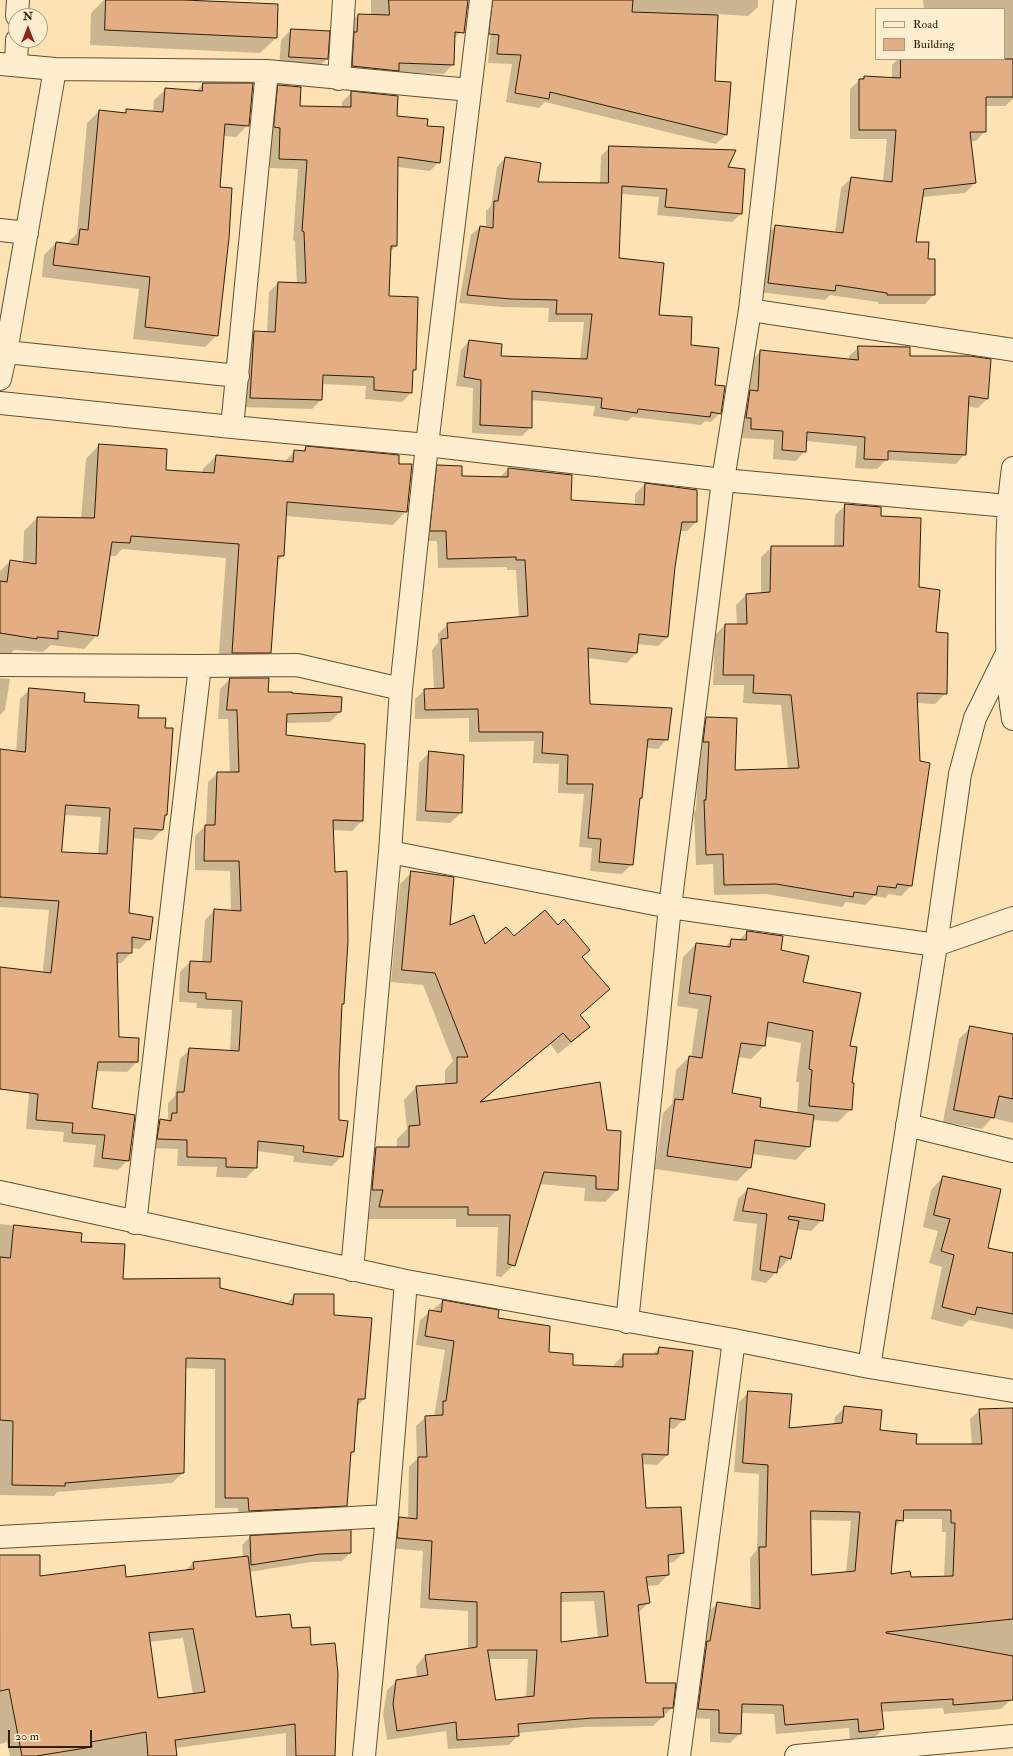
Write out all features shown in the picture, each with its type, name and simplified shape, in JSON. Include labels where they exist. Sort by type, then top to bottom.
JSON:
[{"type":"street","points":[[339,79],[344,0]]},
{"type":"street","points":[[352,1270],[390,852],[401,689],[427,445],[481,0]]},
{"type":"street","points":[[626,1322],[670,907],[723,480],[750,310],[785,0]]},
{"type":"street","points":[[14,48],[8,65],[55,68],[267,71],[339,79],[470,90]]},
{"type":"street","points":[[0,379],[6,352],[55,68]]},
{"type":"street","points":[[232,427],[267,71]]},
{"type":"street","points":[[0,230],[27,233]]},
{"type":"street","points":[[750,310],[1013,350]]},
{"type":"street","points":[[6,352],[238,376]]},
{"type":"street","points":[[0,403],[427,445],[723,480],[1008,506]]},
{"type":"street","points":[[1012,711],[1008,651],[1008,506],[1013,468]]},
{"type":"street","points":[[869,1367],[936,945],[960,774],[975,718],[1008,651]]},
{"type":"street","points":[[0,665],[200,666],[297,664],[401,689]]},
{"type":"street","points":[[135,1223],[200,666]]},
{"type":"street","points":[[390,852],[670,907],[936,945],[1013,918]]},
{"type":"street","points":[[907,1125],[1013,1151]]},
{"type":"street","points":[[0,1192],[135,1223],[406,1281],[626,1322],[734,1340],[869,1367],[1013,1391]]},
{"type":"street","points":[[364,1756],[387,1516],[406,1281]]},
{"type":"street","points":[[679,1756],[734,1340]]},
{"type":"street","points":[[0,1537],[387,1516]]},
{"type":"street","points":[[796,1756],[1013,1736]]},
{"type":"building","points":[[106,0],[184,0],[278,4],[277,38],[105,30]]},
{"type":"building","points":[[389,0],[468,0],[464,33],[455,32],[454,65],[399,63],[399,71],[352,66],[354,32],[357,32],[358,14],[389,15]]},
{"type":"building","points":[[493,0],[633,0],[632,12],[718,15],[715,81],[731,82],[727,135],[550,92],[549,99],[515,93],[521,55],[497,54],[499,35],[489,34]]},
{"type":"building","points":[[291,29],[330,31],[328,59],[289,57]]},
{"type":"building","points":[[1013,59],[1013,97],[986,97],[986,132],[970,132],[976,183],[924,189],[916,242],[929,242],[928,259],[935,259],[935,295],[887,295],[887,293],[836,285],[835,291],[768,283],[775,225],[843,233],[851,177],[892,182],[896,130],[859,130],[859,79],[864,79],[864,76],[900,78],[901,60]]},
{"type":"building","points":[[203,83],[253,83],[249,126],[225,124],[220,187],[232,188],[229,238],[218,336],[145,327],[150,277],[53,265],[56,242],[78,245],[80,229],[88,230],[99,110],[126,113],[126,109],[163,112],[165,88],[202,91]]},
{"type":"building","points":[[278,85],[301,87],[300,106],[351,107],[351,91],[398,96],[397,116],[428,119],[427,126],[444,127],[440,163],[398,157],[397,246],[391,246],[389,296],[418,297],[416,370],[413,370],[412,393],[374,390],[374,377],[323,375],[322,400],[250,398],[254,331],[275,332],[278,282],[306,283],[304,232],[302,231],[307,160],[279,159],[280,128],[274,127]]},
{"type":"building","points":[[609,146],[736,150],[728,167],[745,169],[742,214],[665,207],[667,189],[622,186],[619,258],[664,263],[659,315],[692,317],[691,345],[719,348],[715,385],[725,386],[721,414],[711,412],[710,417],[638,409],[637,413],[601,408],[602,398],[532,391],[532,428],[480,425],[481,380],[464,377],[469,340],[502,344],[501,356],[587,359],[592,314],[556,314],[557,300],[511,299],[467,295],[480,226],[493,228],[494,201],[498,201],[505,157],[541,163],[538,182],[608,183]]},
{"type":"building","points":[[858,346],[910,347],[910,356],[970,356],[991,359],[988,399],[969,396],[966,455],[888,451],[888,460],[864,459],[865,437],[807,432],[806,452],[782,450],[783,431],[751,429],[751,418],[746,418],[750,390],[758,391],[760,350],[858,360]]},
{"type":"building","points":[[99,444],[167,449],[166,470],[214,473],[216,455],[293,462],[294,450],[305,451],[306,446],[399,455],[399,464],[412,464],[407,512],[287,502],[284,556],[278,556],[271,653],[232,653],[239,544],[131,536],[130,543],[112,542],[98,636],[58,631],[58,639],[37,637],[37,639],[0,633],[0,581],[7,582],[10,560],[36,564],[37,517],[94,518]]},
{"type":"building","points":[[437,465],[462,466],[462,476],[508,477],[508,468],[572,475],[571,500],[644,505],[645,483],[697,490],[697,522],[682,522],[675,567],[668,637],[639,634],[637,653],[588,648],[590,704],[672,708],[668,740],[648,739],[633,865],[599,862],[601,839],[588,838],[593,784],[567,784],[568,755],[542,753],[543,732],[479,732],[478,709],[425,710],[424,689],[444,688],[441,639],[448,638],[447,623],[528,616],[525,560],[516,560],[516,557],[447,559],[446,531],[430,531]]},
{"type":"building","points":[[845,504],[881,507],[881,516],[921,518],[919,587],[940,590],[936,632],[948,633],[947,694],[917,693],[920,761],[930,763],[912,886],[897,884],[896,888],[878,886],[876,895],[854,892],[853,897],[776,884],[724,885],[723,854],[706,855],[704,800],[706,800],[709,742],[703,742],[706,717],[737,718],[735,770],[799,768],[791,695],[753,693],[754,675],[723,675],[725,624],[747,624],[746,594],[770,592],[771,546],[843,546]]},
{"type":"building","points":[[230,678],[269,678],[268,692],[292,692],[342,697],[341,712],[287,714],[286,735],[365,744],[363,821],[333,820],[335,872],[347,871],[348,941],[344,1004],[342,1004],[339,1070],[339,1120],[348,1121],[343,1157],[303,1152],[304,1146],[258,1141],[257,1168],[226,1167],[226,1158],[187,1157],[187,1140],[157,1139],[160,1119],[171,1121],[172,1113],[177,1113],[177,1092],[184,1092],[189,1048],[239,1051],[242,1001],[206,999],[206,993],[188,992],[190,961],[211,962],[214,909],[241,911],[239,861],[204,861],[205,825],[215,825],[217,772],[239,772],[237,710],[227,710]]},
{"type":"building","points":[[29,688],[85,693],[84,702],[139,705],[138,718],[166,718],[165,728],[173,728],[167,815],[165,815],[163,830],[134,828],[129,913],[153,917],[150,940],[132,937],[132,953],[117,953],[119,1037],[139,1038],[138,1062],[98,1062],[92,1108],[135,1115],[129,1161],[102,1158],[105,1135],[72,1133],[73,1123],[36,1120],[38,1094],[0,1089],[0,967],[51,973],[59,901],[0,897],[0,749],[25,752]],"holes":[[[66,805],[110,808],[107,854],[62,852]]]},
{"type":"building","points":[[429,751],[464,755],[462,813],[426,811]]},
{"type":"building","points":[[411,871],[454,877],[450,925],[474,915],[485,944],[506,927],[514,936],[545,910],[558,925],[564,919],[590,950],[582,957],[610,989],[580,1015],[590,1027],[571,1042],[563,1033],[480,1102],[600,1082],[607,1130],[621,1131],[618,1190],[596,1189],[596,1176],[544,1172],[515,1266],[508,1264],[510,1215],[468,1215],[468,1207],[379,1207],[383,1190],[372,1190],[376,1147],[409,1147],[409,1126],[420,1125],[416,1086],[457,1083],[457,1057],[468,1057],[435,973],[402,970]]},
{"type":"building","points":[[747,931],[783,936],[781,950],[809,956],[803,982],[861,993],[850,1046],[857,1047],[852,1083],[854,1083],[852,1110],[809,1106],[812,1070],[809,1069],[813,1031],[768,1022],[765,1046],[741,1043],[732,1093],[761,1098],[760,1107],[814,1115],[810,1147],[755,1140],[751,1168],[667,1156],[675,1099],[683,1100],[689,1056],[702,1058],[711,996],[689,993],[696,943],[730,947],[731,939],[746,940]]},
{"type":"building","points":[[970,1026],[1013,1034],[1013,1099],[999,1096],[994,1118],[954,1110]]},
{"type":"building","points":[[943,1176],[1001,1189],[988,1248],[1013,1253],[1013,1314],[977,1307],[975,1315],[942,1307],[954,1255],[941,1251],[950,1219],[934,1215]]},
{"type":"building","points":[[748,1188],[825,1204],[823,1221],[789,1216],[788,1219],[799,1221],[791,1259],[780,1256],[777,1273],[760,1270],[767,1214],[743,1211]]},
{"type":"building","points":[[14,1225],[82,1233],[81,1242],[125,1244],[123,1279],[220,1278],[220,1288],[293,1305],[294,1294],[334,1294],[334,1315],[372,1318],[365,1399],[358,1399],[354,1452],[351,1452],[347,1506],[249,1511],[248,1498],[225,1498],[225,1359],[186,1358],[184,1473],[65,1483],[65,1486],[12,1485],[13,1421],[0,1420],[0,1257],[10,1258]]},
{"type":"building","points":[[443,1300],[499,1310],[498,1318],[550,1326],[549,1352],[573,1354],[573,1365],[623,1367],[623,1354],[658,1354],[659,1347],[693,1351],[685,1420],[670,1418],[668,1455],[642,1454],[646,1508],[681,1507],[684,1553],[668,1555],[669,1575],[646,1577],[650,1603],[638,1605],[646,1683],[676,1683],[673,1708],[663,1708],[664,1717],[593,1718],[518,1724],[519,1736],[457,1740],[456,1722],[397,1731],[393,1704],[396,1680],[428,1675],[425,1655],[477,1647],[477,1602],[429,1599],[432,1541],[397,1538],[399,1517],[417,1519],[418,1457],[427,1457],[425,1416],[443,1415],[443,1401],[446,1401],[454,1341],[425,1336],[429,1310],[441,1312]],"holes":[[[604,1592],[608,1636],[561,1642],[561,1593]],[[488,1650],[537,1650],[534,1696],[496,1700]]]},
{"type":"building","points":[[748,1391],[792,1394],[789,1428],[842,1423],[844,1406],[882,1410],[880,1430],[917,1434],[916,1444],[982,1444],[979,1409],[1013,1408],[1013,1619],[886,1633],[1013,1656],[1013,1700],[953,1705],[953,1699],[881,1703],[884,1729],[859,1732],[858,1719],[785,1725],[783,1705],[742,1704],[741,1734],[719,1733],[719,1710],[698,1709],[707,1641],[710,1641],[717,1602],[760,1609],[759,1547],[766,1547],[768,1465],[743,1463]],"holes":[[[904,1510],[951,1510],[951,1523],[955,1523],[953,1576],[911,1577],[910,1571],[891,1574],[896,1520],[903,1521]],[[811,1511],[860,1512],[855,1571],[812,1575]]]},
{"type":"building","points":[[351,1530],[351,1553],[320,1554],[251,1565],[250,1536]]},
{"type":"building","points":[[0,1555],[40,1555],[40,1576],[125,1565],[126,1577],[194,1569],[193,1562],[248,1556],[256,1617],[290,1614],[292,1628],[310,1627],[311,1645],[335,1643],[338,1674],[335,1756],[296,1756],[295,1724],[175,1740],[177,1756],[148,1756],[146,1732],[91,1742],[92,1747],[36,1756],[22,1756],[9,1689],[0,1691]],"holes":[[[193,1629],[205,1692],[158,1698],[149,1633]]]}]
